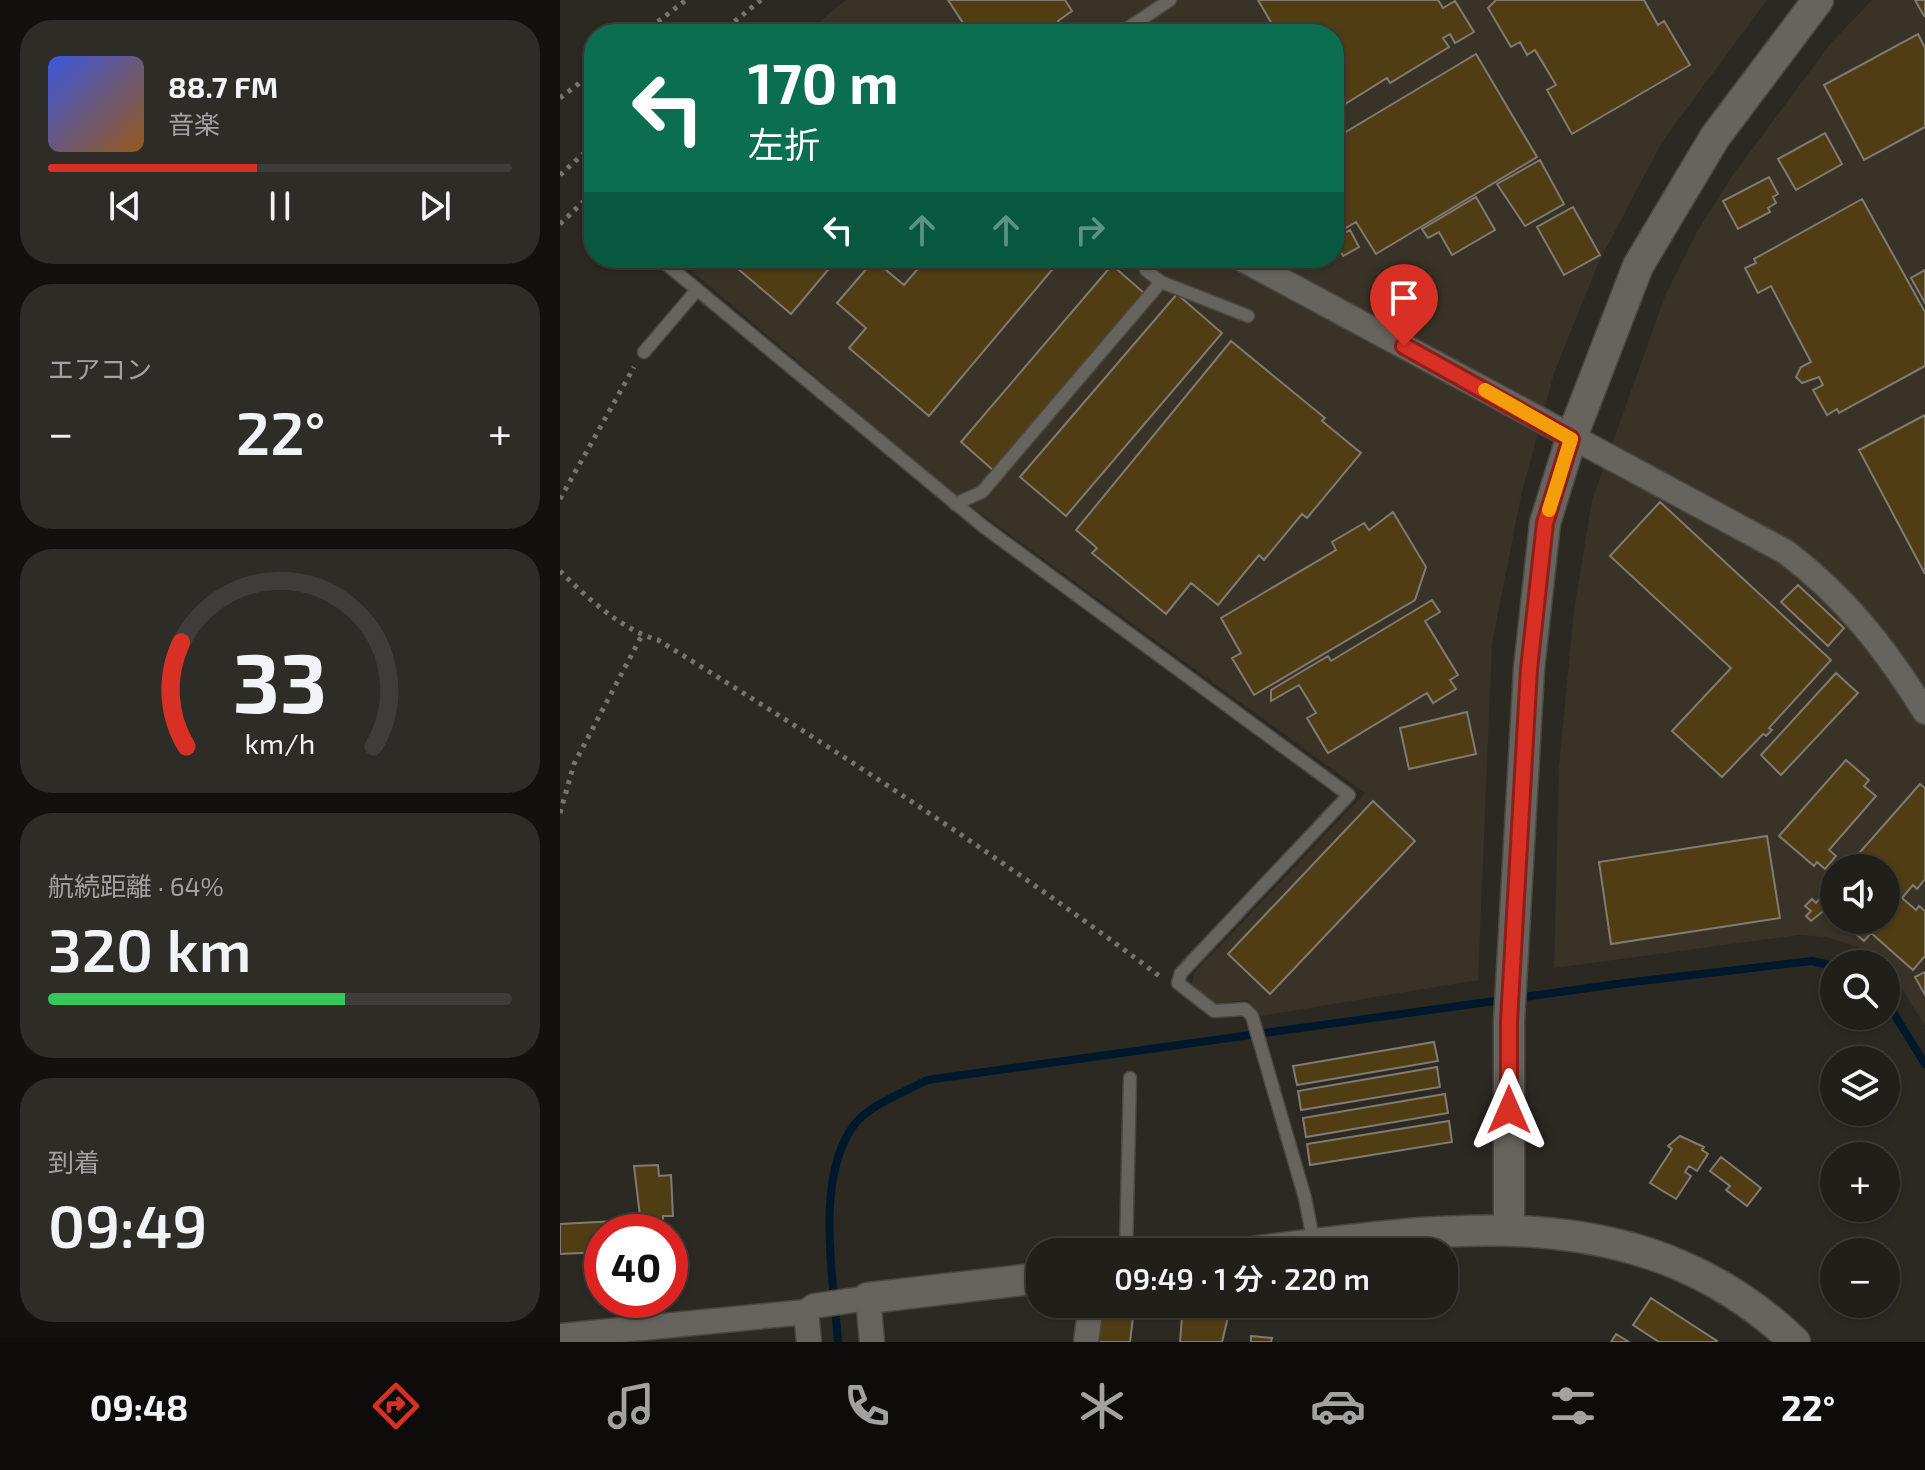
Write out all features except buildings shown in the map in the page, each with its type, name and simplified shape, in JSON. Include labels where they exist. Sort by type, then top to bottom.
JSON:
[{"type":"street","points":[[1509,1228],[1509,1021],[1529,669],[1545,523],[1571,439],[1638,266],[1715,137],[1809,4]]},
{"type":"street","points":[[1258,268],[1786,552],[1830,586],[1890,655],[1925,712]]},
{"type":"street","points":[[1387,1238],[1509,1228],[1586,1237],[1675,1264],[1706,1278],[1795,1342]]},
{"type":"street","points":[[560,1336],[810,1309],[868,1298],[1026,1280]]},
{"type":"street","points":[[868,1298],[872,1342]]},
{"type":"street","points":[[809,1342],[810,1309]]},
{"type":"street","points":[[1086,1342],[1089,1318]]},
{"type":"lane","points":[[1134,24],[1170,0]]},
{"type":"lane","points":[[671,268],[955,504],[1349,795],[1181,973],[1178,983],[1214,1011],[1245,1009],[1252,1016],[1305,1198],[1313,1238]]},
{"type":"lane","points":[[1147,268],[1161,282],[1248,316]]},
{"type":"lane","points":[[955,504],[982,492],[1161,282]]},
{"type":"lane","points":[[644,352],[697,290]]},
{"type":"lane","points":[[1126,1238],[1130,1078]]},
{"type":"path","points":[[655,24],[686,0]]},
{"type":"path","points":[[731,24],[761,0]]},
{"type":"path","points":[[560,98],[584,80]]},
{"type":"path","points":[[560,175],[584,153]]},
{"type":"path","points":[[560,224],[584,201]]},
{"type":"path","points":[[560,499],[644,352]]},
{"type":"path","points":[[560,571],[580,591],[642,635],[658,640],[837,752],[965,836],[1167,981],[1178,983]]},
{"type":"path","points":[[560,813],[574,764],[642,635]]},
{"type":"shaded area","points":[[846,0],[1767,0],[1662,142],[1598,264],[1554,373],[1521,496],[1492,644],[1478,980],[1261,1016],[1248,1000],[1215,1004],[1191,986],[1194,973],[1365,793],[942,485],[689,268],[1344,268],[1344,24],[816,24]]},
{"type":"shaded area","points":[[1872,0],[1925,0],[1925,1026],[1900,986],[1900,950],[1867,950],[1827,937],[1799,935],[1554,968],[1559,766],[1574,610],[1592,500],[1665,296],[1697,232],[1732,176],[1831,43]]},
{"type":"waterway","points":[[838,1342],[830,1201],[842,1147],[854,1125],[869,1111],[927,1080],[1624,983],[1812,961],[1820,963]]},
{"type":"waterway","points":[[1900,1024],[1925,1064]]},
{"type":"slow traffic","points":[[1485,390],[1571,439],[1549,510]]},
{"type":"route","points":[[1404,346],[1571,439],[1545,523],[1529,669],[1509,1021],[1509,1110]]}]
